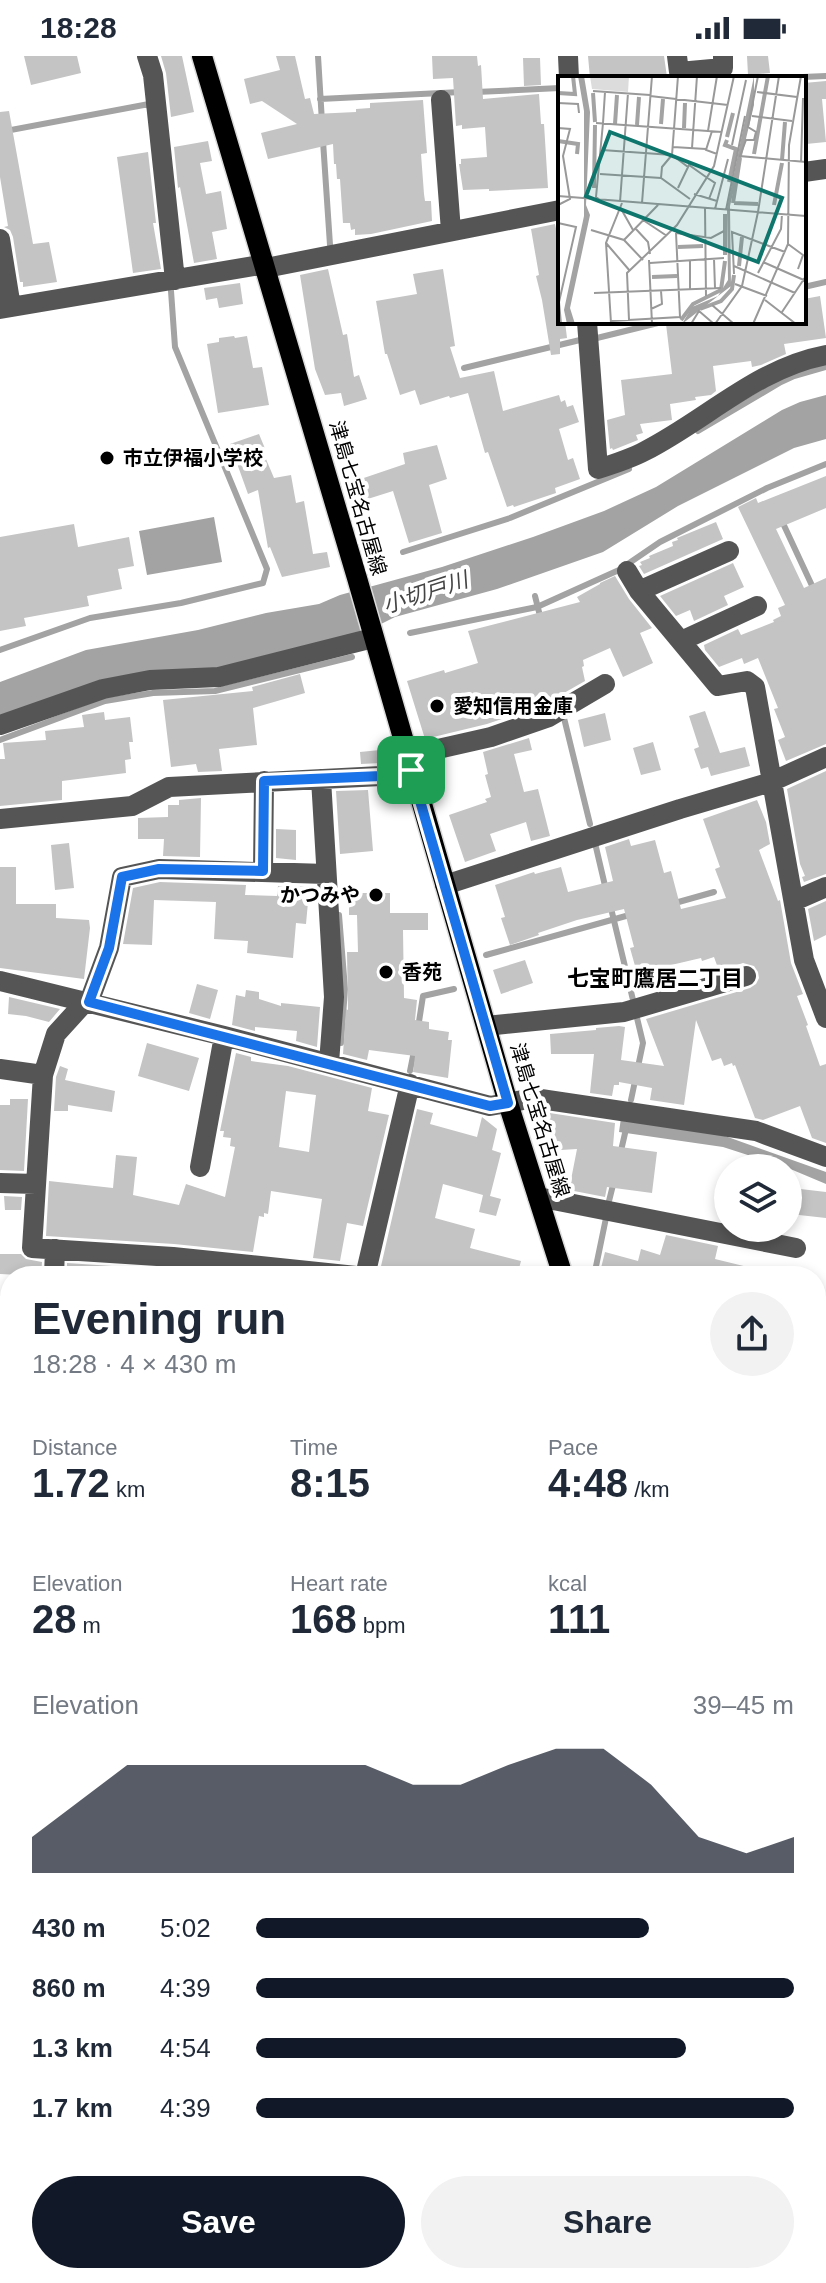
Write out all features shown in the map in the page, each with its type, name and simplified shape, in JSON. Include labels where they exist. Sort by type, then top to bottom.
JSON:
[{"type":"main road","name":"津島七宝名古屋線","points":[[202,56],[508,1103],[560,1266]]},
{"type":"street","points":[[147,56],[153,75],[175,280]]},
{"type":"street","points":[[568,56],[569,76]]},
{"type":"street","points":[[677,56],[679,72],[723,68],[723,56]]},
{"type":"street","points":[[441,100],[451,231]]},
{"type":"street","points":[[806,172],[826,169]]},
{"type":"street","points":[[0,239],[6,308],[265,266],[558,210]]},
{"type":"street","points":[[587,324],[598,469],[647,450],[767,375],[826,355]]},
{"type":"street","points":[[639,591],[729,551]]},
{"type":"street","points":[[627,571],[639,591],[718,686],[747,681],[755,687],[804,960],[826,1018]]},
{"type":"street","points":[[681,641],[757,606]]},
{"type":"street","points":[[0,725],[103,689],[150,680],[219,677],[372,636]]},
{"type":"street","points":[[0,819],[132,806],[169,787],[381,776],[409,763],[549,717],[605,684]]},
{"type":"street","points":[[445,885],[771,782],[826,757]]},
{"type":"street","points":[[321,779],[334,997],[329,1063]]},
{"type":"street","points":[[263,871],[264,781]]},
{"type":"street","points":[[198,1266],[32,1248],[43,1075],[56,1034],[88,1002],[109,948],[122,877],[159,869],[326,874]]},
{"type":"street","points":[[794,901],[826,887]]},
{"type":"street","points":[[486,1026],[624,1012],[746,976]]},
{"type":"street","points":[[0,981],[490,1106],[534,1098],[756,1131],[826,1157]]},
{"type":"street","points":[[200,1167],[224,1036]]},
{"type":"street","points":[[0,1069],[43,1075]]},
{"type":"street","points":[[367,1266],[410,1084]]},
{"type":"street","points":[[0,1183],[36,1184]]},
{"type":"street","points":[[538,1197],[796,1248]]},
{"type":"street","points":[[54,1266],[55,1249]]},
{"type":"water","name":"小切戸川","points":[[826,395],[826,439],[794,448],[678,506],[603,552],[497,589],[395,617],[355,637],[0,717],[0,682],[86,650],[319,604],[533,537],[604,511],[656,487],[782,410]]},
{"type":"water","points":[[214,517],[222,562],[147,575],[139,531]]},
{"type":"water","points":[[621,1118],[725,1136],[776,1154],[745,1154],[723,1147],[619,1132]]},
{"type":"water","points":[[802,1163],[826,1172],[826,1184],[802,1174]]},
{"type":"building","points":[[24,56],[77,56],[81,73],[31,85]]},
{"type":"building","points":[[161,56],[182,56],[194,112],[171,117]]},
{"type":"building","points":[[276,56],[295,56],[305,99],[310,98],[314,114],[356,112],[356,109],[370,108],[370,103],[423,100],[427,153],[421,154],[425,201],[431,201],[432,221],[355,235],[350,223],[343,223],[340,179],[337,179],[334,164],[333,144],[268,159],[261,133],[297,124],[262,101],[250,104],[244,79],[280,70]]},
{"type":"building","points":[[432,56],[477,56],[478,66],[481,65],[483,99],[539,94],[548,188],[463,190],[459,164],[461,159],[487,157],[485,127],[462,129],[462,125],[456,126],[453,78],[433,79]]},
{"type":"building","points":[[588,56],[664,56],[667,76],[590,76]]},
{"type":"building","points":[[747,56],[768,56],[770,73],[748,75]]},
{"type":"building","points":[[523,58],[540,58],[541,85],[524,86]]},
{"type":"building","points":[[826,81],[826,99],[822,99],[826,142],[806,144],[806,83]]},
{"type":"building","points":[[9,111],[33,244],[49,242],[57,282],[23,287],[13,237],[10,230],[4,227],[8,226],[0,177],[0,112]]},
{"type":"building","points":[[208,141],[212,161],[200,163],[206,194],[221,191],[227,229],[212,232],[217,259],[194,263],[178,188],[174,147]]},
{"type":"building","points":[[148,152],[156,223],[153,223],[161,269],[133,273],[117,157]]},
{"type":"building","points":[[555,224],[558,238],[558,324],[565,324],[567,338],[560,339],[560,354],[551,355],[536,276],[539,275],[531,229]]},
{"type":"building","points":[[328,269],[343,335],[347,334],[354,377],[359,375],[367,399],[344,406],[341,393],[325,395],[315,369],[300,275]]},
{"type":"building","points":[[443,269],[455,346],[450,347],[460,378],[494,371],[503,411],[559,395],[567,407],[573,405],[579,422],[559,429],[568,460],[573,458],[580,479],[555,488],[556,493],[507,507],[488,452],[485,453],[468,393],[420,405],[415,390],[400,395],[385,354],[376,301],[417,294],[413,274]]},
{"type":"building","points":[[240,283],[243,304],[219,308],[217,298],[206,300],[204,288]]},
{"type":"building","points":[[820,296],[826,338],[784,344],[786,354],[761,365],[752,367],[751,361],[713,366],[716,391],[711,395],[695,397],[696,400],[670,404],[672,420],[640,424],[643,433],[636,435],[638,440],[610,449],[607,420],[625,415],[621,380],[672,374],[666,324],[806,324],[806,299]]},
{"type":"building","points":[[234,336],[247,336],[253,368],[262,367],[269,405],[218,413],[207,344]]},
{"type":"building","points":[[259,434],[274,478],[291,475],[296,503],[304,501],[313,554],[327,552],[330,567],[282,577],[268,548],[258,490],[248,494],[230,444]]},
{"type":"building","points":[[437,445],[447,479],[429,485],[442,533],[409,543],[393,491],[355,503],[349,483],[405,464],[403,453]]},
{"type":"building","points":[[826,476],[826,508],[776,529],[804,588],[826,578],[826,744],[786,761],[778,740],[785,737],[774,709],[778,708],[758,658],[744,664],[742,658],[719,667],[704,645],[738,629],[741,635],[774,622],[781,616],[778,608],[785,605],[738,507],[756,498],[758,503]]},
{"type":"building","points":[[716,522],[723,539],[644,574],[640,562],[673,546],[672,542],[677,538]]},
{"type":"building","points":[[74,524],[78,547],[129,537],[134,566],[118,569],[122,589],[87,596],[89,606],[24,618],[26,626],[0,631],[0,537]]},
{"type":"building","points":[[733,563],[744,587],[724,596],[728,605],[694,621],[690,610],[676,616],[660,596]]},
{"type":"building","points":[[615,576],[652,628],[640,633],[653,663],[623,677],[610,648],[583,660],[585,681],[550,701],[487,724],[425,739],[407,681],[478,663],[468,631],[580,602],[577,597]]},
{"type":"building","points":[[300,674],[305,693],[253,708],[257,745],[219,749],[222,771],[198,772],[196,764],[171,767],[163,700],[253,691],[252,687]]},
{"type":"building","points":[[705,711],[720,753],[745,747],[750,766],[711,776],[708,767],[701,769],[694,749],[699,747],[689,716]]},
{"type":"building","points":[[104,712],[105,720],[130,717],[133,742],[129,742],[131,759],[125,760],[126,773],[62,781],[62,800],[0,806],[0,759],[5,759],[3,743],[46,740],[45,731],[84,727],[82,715]]},
{"type":"building","points":[[605,713],[611,740],[584,747],[578,720]]},
{"type":"building","points":[[529,738],[532,750],[514,754],[524,792],[538,789],[550,836],[531,841],[526,822],[490,834],[496,851],[465,862],[449,815],[487,802],[485,799],[491,797],[483,752]]},
{"type":"building","points":[[653,742],[661,770],[641,775],[633,748]]},
{"type":"building","points":[[380,750],[381,763],[361,764],[360,752]]},
{"type":"building","points":[[826,771],[826,874],[804,882],[787,789]]},
{"type":"building","points":[[368,790],[373,851],[340,854],[336,791]]},
{"type":"building","points":[[201,798],[200,857],[163,856],[164,839],[138,839],[138,818],[168,817],[168,805],[179,805],[179,800]]},
{"type":"building","points":[[757,800],[770,844],[759,850],[780,900],[791,963],[803,994],[797,996],[820,1066],[826,1064],[826,1143],[812,1138],[800,1106],[763,1120],[755,1118],[735,1065],[724,1066],[721,1058],[712,1061],[696,1020],[684,1105],[650,1100],[652,1088],[619,1082],[619,1085],[614,1085],[612,1096],[590,1093],[594,1054],[551,1054],[550,1034],[619,1026],[625,1027],[621,1060],[664,1066],[646,1019],[750,988],[759,978],[754,966],[743,963],[719,971],[714,957],[637,973],[624,909],[577,920],[510,945],[501,918],[505,917],[495,885],[561,867],[568,892],[613,881],[605,847],[629,839],[631,846],[655,840],[664,873],[671,871],[681,909],[726,898],[715,869],[720,867],[703,819]]},
{"type":"building","points":[[276,829],[296,830],[296,860],[276,858]]},
{"type":"building","points":[[69,843],[74,888],[55,890],[51,845]]},
{"type":"building","points":[[0,867],[16,867],[16,904],[56,904],[56,918],[89,920],[84,979],[0,968]]},
{"type":"building","points":[[160,882],[246,885],[245,895],[277,896],[278,886],[314,887],[315,903],[308,902],[306,924],[296,923],[293,958],[247,953],[248,941],[214,939],[216,902],[154,900],[152,945],[123,944],[133,888]]},
{"type":"building","points":[[349,893],[390,893],[390,913],[428,913],[428,930],[403,930],[404,998],[417,1000],[415,1020],[429,1022],[429,1029],[449,1032],[448,1040],[452,1040],[448,1078],[413,1072],[415,1056],[369,1050],[367,1060],[343,1054],[348,1010],[347,952],[358,952],[357,915],[349,915]]},
{"type":"building","points":[[826,901],[826,935],[814,941],[808,909]]},
{"type":"building","points":[[525,960],[533,983],[501,994],[493,970]]},
{"type":"building","points":[[197,984],[218,990],[210,1019],[189,1013]]},
{"type":"building","points":[[246,990],[259,992],[259,999],[281,1006],[281,1003],[320,1007],[317,1047],[296,1041],[297,1031],[255,1027],[255,1031],[232,1025],[236,995],[245,997]]},
{"type":"building","points":[[9,997],[60,1009],[49,1022],[8,1014]]},
{"type":"building","points":[[147,1043],[199,1058],[189,1091],[138,1076]]},
{"type":"building","points":[[236,1053],[251,1057],[251,1061],[288,1066],[372,1088],[368,1111],[389,1115],[363,1226],[347,1223],[340,1261],[313,1258],[322,1199],[271,1191],[268,1214],[259,1216],[253,1252],[46,1236],[49,1181],[113,1188],[116,1155],[137,1157],[133,1195],[179,1205],[186,1184],[225,1197],[235,1147],[230,1146],[231,1138],[223,1137],[224,1131],[220,1131]],"holes":[[[286,1091],[316,1095],[309,1152],[279,1147]]]},
{"type":"building","points":[[60,1066],[68,1069],[65,1080],[115,1091],[112,1112],[68,1105],[68,1111],[54,1111],[56,1077]]},
{"type":"building","points":[[10,1099],[28,1099],[24,1171],[0,1170],[0,1105],[10,1105]]},
{"type":"building","points":[[417,1109],[433,1113],[430,1124],[477,1137],[482,1117],[497,1129],[492,1150],[501,1153],[490,1196],[501,1199],[496,1216],[479,1212],[483,1195],[443,1184],[435,1218],[475,1229],[470,1248],[521,1261],[520,1266],[381,1266]]},
{"type":"building","points":[[543,1112],[615,1123],[613,1146],[657,1152],[652,1193],[607,1187],[605,1197],[569,1190],[577,1149],[545,1151]]},
{"type":"building","points":[[802,1189],[826,1192],[826,1218],[802,1215]]},
{"type":"building","points":[[4,1196],[22,1197],[21,1210],[5,1210]]},
{"type":"building","points":[[666,1235],[718,1246],[715,1259],[744,1266],[602,1266],[605,1252],[638,1261],[641,1249],[660,1255]]},
{"type":"building","points":[[0,1254],[21,1254],[26,1259],[42,1262],[42,1266],[0,1266]]},
{"type":"building","points":[[67,1263],[112,1266],[67,1266]]},
{"type":"waterway","points":[[318,56],[322,122]]},
{"type":"waterway","points":[[806,77],[826,76]]},
{"type":"waterway","points":[[476,92],[558,88]]},
{"type":"waterway","points":[[320,99],[461,92]]},
{"type":"waterway","points":[[0,132],[149,104],[150,109]]},
{"type":"waterway","points":[[323,141],[330,245]]},
{"type":"waterway","points":[[806,287],[826,282]]},
{"type":"waterway","points":[[171,291],[175,347],[267,569],[263,583]]},
{"type":"waterway","points":[[597,338],[654,324]]},
{"type":"waterway","points":[[464,368],[580,340]]},
{"type":"waterway","points":[[698,431],[781,382],[826,367]]},
{"type":"waterway","points":[[410,633],[537,607],[619,570],[660,542],[767,488],[826,464]]},
{"type":"waterway","points":[[403,552],[510,518],[629,469]]},
{"type":"waterway","points":[[781,519],[815,592]]},
{"type":"waterway","points":[[0,650],[90,618],[181,603],[263,583]]},
{"type":"waterway","points":[[535,596],[541,620]]},
{"type":"waterway","points":[[0,740],[105,701],[153,693],[215,691],[352,657]]},
{"type":"waterway","points":[[564,718],[590,824]]},
{"type":"waterway","points":[[595,843],[606,890]]},
{"type":"waterway","points":[[675,903],[714,892]]},
{"type":"waterway","points":[[610,904],[633,1000]]},
{"type":"waterway","points":[[486,955],[633,914]]},
{"type":"waterway","points":[[339,915],[345,989],[341,1043]]},
{"type":"waterway","points":[[418,1028],[423,996],[454,989]]},
{"type":"waterway","points":[[631,1100],[643,1043],[637,1018]]},
{"type":"waterway","points":[[410,1071],[414,1051]]},
{"type":"waterway","points":[[620,1155],[626,1129]]},
{"type":"waterway","points":[[609,1201],[614,1181]]},
{"type":"waterway","points":[[596,1266],[606,1218]]},
{"type":"place","name":"市立伊福小学校","points":[[107,458]]},
{"type":"place","name":"愛知信用金庫","points":[[437,706]]},
{"type":"place","name":"かつみや","points":[[376,895]]},
{"type":"place","name":"香苑","points":[[386,972]]},
{"type":"district","name":"七宝町鷹居二丁目","points":[[655,978]]},
{"type":"route","points":[[411,770],[508,1103],[490,1106],[89,1002],[109,948],[122,877],[159,869],[263,871],[264,781],[381,776],[411,770]]}]
